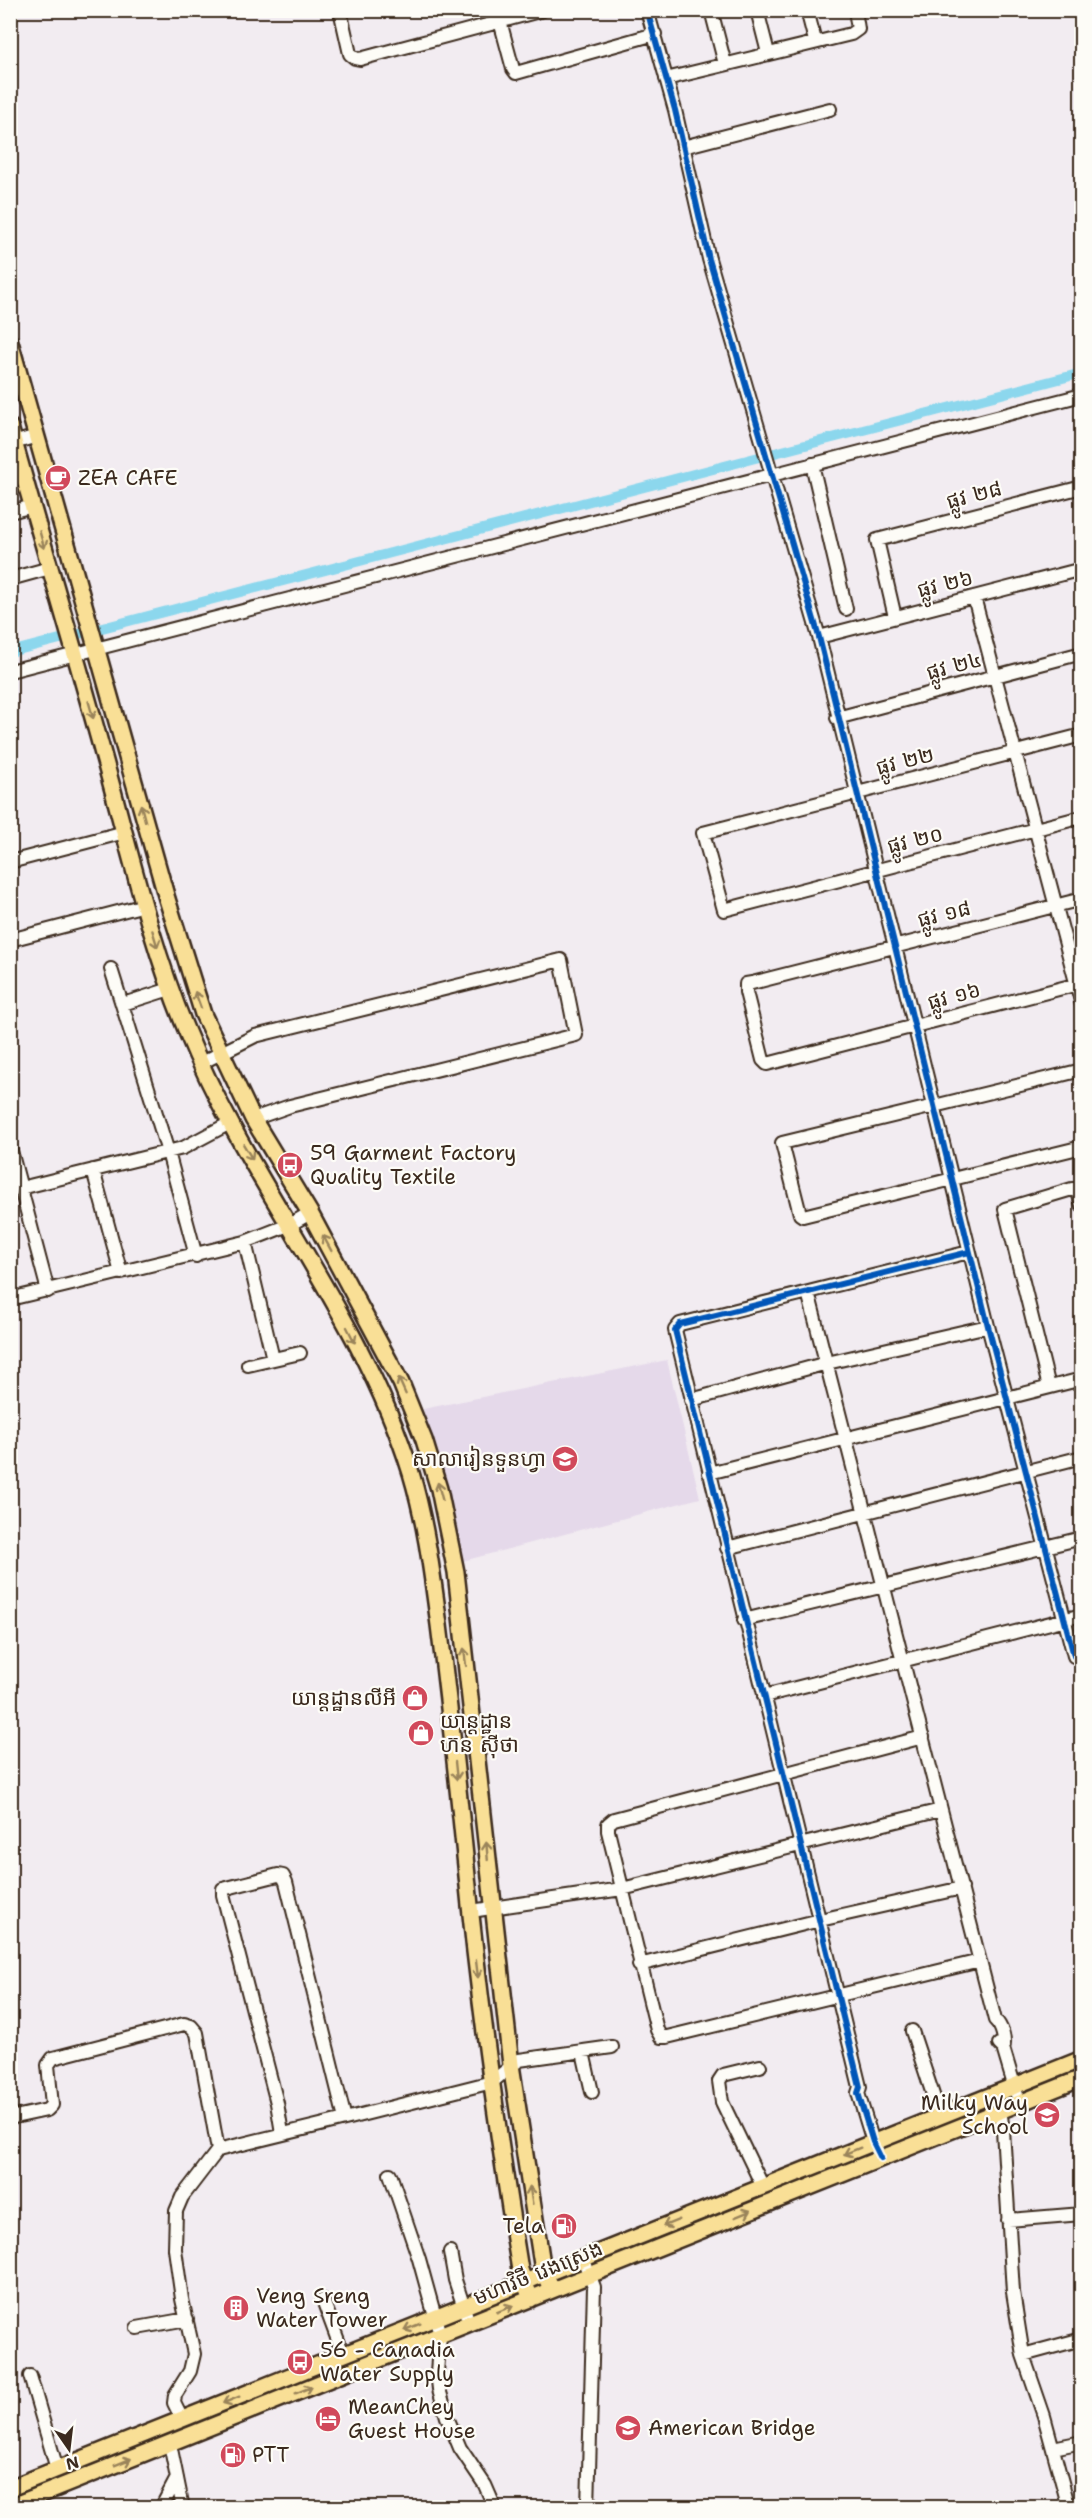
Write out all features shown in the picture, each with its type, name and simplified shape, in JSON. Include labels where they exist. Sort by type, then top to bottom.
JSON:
[{"type":"main road","points":[[10,342],[190,978],[221,1054],[253,1119],[310,1213],[401,1383],[424,1440],[439,1489],[450,1543],[482,1797],[511,2065],[542,2264],[552,2290]]},
{"type":"main road","points":[[10,427],[170,988],[201,1064],[230,1123],[291,1224],[381,1392],[402,1445],[417,1494],[428,1546],[444,1662],[492,2082],[520,2270],[531,2299]]},
{"type":"main road","points":[[402,1445],[424,1440]]},
{"type":"main road","points":[[428,1546],[450,1543]]},
{"type":"main road","name":"មហាវិថី វេងស្រេង","points":[[10,2488],[1082,2059]]},
{"type":"main road","name":"មហាវិថី វេងស្រេង","points":[[14,2507],[1082,2078]]},
{"type":"street","points":[[340,10],[350,54],[360,59],[499,16],[543,10]]},
{"type":"street","points":[[647,10],[655,34],[709,259],[819,637],[969,1252],[1074,1656]]},
{"type":"street","points":[[711,10],[725,64]]},
{"type":"street","points":[[757,10],[768,54]]},
{"type":"street","points":[[807,10],[815,41]]},
{"type":"street","points":[[666,79],[851,34],[858,29],[855,10]]},
{"type":"street","points":[[499,16],[516,73],[655,34]]},
{"type":"street","points":[[683,147],[830,109]]},
{"type":"street","points":[[10,671],[72,642],[94,635],[812,464],[1082,395]]},
{"type":"street","points":[[13,444],[37,436]]},
{"type":"street","points":[[812,464],[846,609]]},
{"type":"street","name":"ផ្លូវ ២៨","points":[[895,617],[877,540],[1082,487]]},
{"type":"street","points":[[10,512],[33,506]]},
{"type":"street","points":[[10,579],[50,568]]},
{"type":"street","name":"ផ្លូវ ២៦","points":[[819,637],[1082,569]]},
{"type":"street","points":[[974,597],[1055,906],[1079,984],[1082,1005]]},
{"type":"street","name":"ផ្លូវ ២៤","points":[[837,717],[1082,653]]},
{"type":"street","name":"ផ្លូវ ២២","points":[[724,909],[704,833],[1082,735]]},
{"type":"street","name":"ផ្លូវ ២០","points":[[724,909],[1082,817]]},
{"type":"street","points":[[10,862],[125,832]]},
{"type":"street","name":"ផ្លូវ ១៨","points":[[767,1064],[763,1060],[746,984],[1082,899]]},
{"type":"street","points":[[10,940],[145,905]]},
{"type":"street","points":[[201,1064],[255,1036],[561,960],[576,1035],[290,1107],[253,1119]]},
{"type":"street","points":[[111,969],[168,1152],[196,1256]]},
{"type":"street","name":"ផ្លូវ ១៦","points":[[767,1064],[1079,984]]},
{"type":"street","points":[[123,1004],[170,988]]},
{"type":"street","points":[[1082,1070],[782,1143],[801,1215],[1082,1147]]},
{"type":"street","points":[[21,1188],[183,1148],[230,1123]]},
{"type":"street","points":[[10,1147],[48,1291]]},
{"type":"street","points":[[93,1170],[121,1273]]},
{"type":"street","points":[[1049,1387],[1005,1209],[1072,1189],[1077,1189],[1082,1205]]},
{"type":"street","points":[[10,1299],[196,1256],[245,1242],[291,1224],[310,1213]]},
{"type":"street","points":[[245,1242],[273,1359]]},
{"type":"street","points":[[884,2157],[877,2141],[864,2091],[860,2087],[837,1996],[691,1400],[676,1327],[680,1324],[969,1252]]},
{"type":"street","points":[[808,1292],[995,2020],[999,2023],[1005,2043],[1003,2048],[1020,2103]]},
{"type":"street","points":[[691,1400],[827,1363],[988,1326]]},
{"type":"street","points":[[248,1365],[300,1353]]},
{"type":"street","points":[[709,1473],[1007,1396],[1082,1379]]},
{"type":"street","points":[[727,1548],[1082,1457]]},
{"type":"street","points":[[744,1620],[1082,1538]]},
{"type":"street","points":[[764,1696],[1082,1615]]},
{"type":"street","points":[[923,1737],[614,1819],[608,1824],[608,1831],[639,1965],[661,2037],[980,1961]]},
{"type":"street","points":[[471,1911],[622,1889],[941,1810]]},
{"type":"street","points":[[282,2133],[223,1894],[223,1889],[267,1877],[283,1876],[286,1881],[345,2119]]},
{"type":"street","points":[[639,1965],[820,1920],[962,1888]]},
{"type":"street","points":[[10,2118],[47,2110],[51,2105],[48,2065],[53,2058],[184,2024],[191,2026],[197,2033],[218,2150]]},
{"type":"street","points":[[912,2031],[938,2116]]},
{"type":"street","points":[[182,2419],[174,2403],[175,2395],[190,2371],[194,2354],[175,2249],[176,2211],[182,2197],[218,2150],[492,2082],[519,2060],[612,2047]]},
{"type":"street","points":[[583,2052],[592,2092]]},
{"type":"street","points":[[760,2066],[723,2075],[718,2080],[722,2102],[762,2187]]},
{"type":"street","points":[[994,2094],[1000,2110],[1003,2130],[1013,2292],[1023,2355],[1053,2448],[1069,2508]]},
{"type":"street","points":[[390,2174],[419,2259],[440,2335],[437,2372],[447,2417],[460,2448],[485,2485],[495,2508]]},
{"type":"street","points":[[1008,2220],[1082,2214]]},
{"type":"street","points":[[450,2253],[469,2324]]},
{"type":"street","points":[[583,2258],[594,2287],[588,2508]]},
{"type":"street","points":[[323,2300],[343,2354]]},
{"type":"street","points":[[137,2328],[187,2319]]},
{"type":"street","points":[[1023,2355],[1082,2339]]},
{"type":"street","points":[[30,2376],[57,2469]]},
{"type":"street","points":[[1053,2448],[1082,2442]]},
{"type":"street","points":[[170,2444],[183,2508]]},
{"type":"street","points":[[161,2508],[177,2478]]},
{"type":"shaded area","name":"សាលារៀនទួនហ្វា","points":[[667,1360],[700,1498],[463,1561],[452,1507],[423,1409]]},
{"type":"waterway","points":[[10,652],[1082,373]]},
{"type":"cycle path","points":[[647,10],[675,110],[709,259],[819,637],[988,1326],[1074,1656]]},
{"type":"cycle path","points":[[881,2158],[873,2142],[858,2093],[860,2087],[675,1330],[680,1324],[969,1252]]},
{"type":"place","name":"ZEA CAFE","points":[[58,478]]},
{"type":"place","name":"59 Garment Factory Quality Textile","points":[[290,1165]]},
{"type":"place","name":"សាលារៀនទួនហ្វា","points":[[565,1459]]},
{"type":"place","name":"យាន្ដដ្ឋានលីអី","points":[[415,1698]]},
{"type":"place","name":"យាន្ដដ្ឋាន ហ៊ន ស៊ីថា","points":[[421,1733]]},
{"type":"place","name":"Milky Way School","points":[[1047,2115]]},
{"type":"place","name":"Tela","points":[[564,2226]]},
{"type":"place","name":"Veng Sreng Water Tower","points":[[236,2308]]},
{"type":"place","name":"56 - Canadia Water Supply","points":[[300,2362]]},
{"type":"place","name":"MeanChey Guest House","points":[[328,2419]]},
{"type":"place","name":"American Bridge","points":[[628,2428]]},
{"type":"place","name":"PTT","points":[[233,2455]]}]
